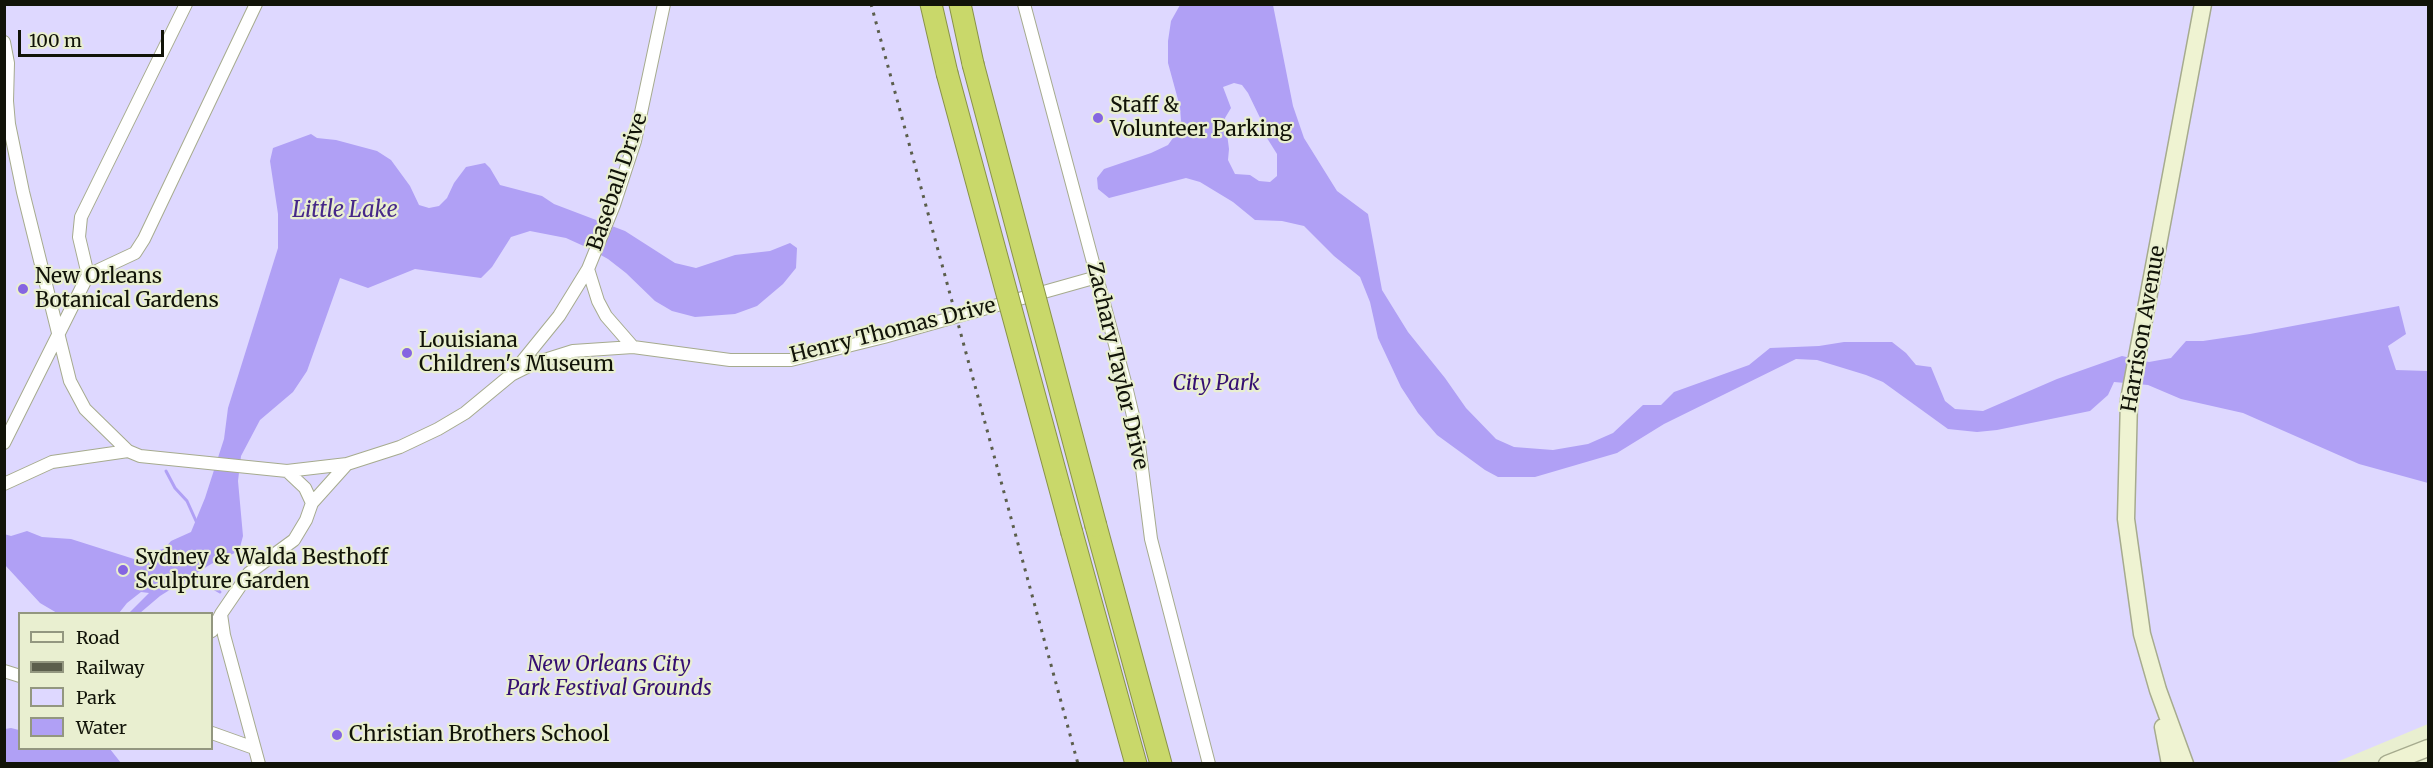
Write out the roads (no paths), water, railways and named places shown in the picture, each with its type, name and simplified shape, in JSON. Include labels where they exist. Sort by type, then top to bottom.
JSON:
[{"type":"highway","points":[[931,4],[946,73],[1136,764]]},
{"type":"highway","points":[[960,4],[973,64],[1161,764]]},
{"type":"street","points":[[88,275],[79,237],[81,217],[186,4]]},
{"type":"street","points":[[4,443],[88,275],[135,253],[144,239],[256,4]]},
{"type":"street","name":"Baseball Drive","points":[[633,347],[606,316],[598,301],[590,264],[614,205],[635,141],[664,4]]},
{"type":"street","name":"Zachary Taylor Drive","points":[[1024,4],[1138,437],[1151,539],[1209,764]]},
{"type":"street","name":"Harrison Avenue","points":[[2185,764],[2158,690],[2142,634],[2126,519],[2129,399],[2203,4]]},
{"type":"street","points":[[4,42],[8,63],[9,124],[23,192],[70,381],[85,409],[128,451]]},
{"type":"street","points":[[511,375],[559,316],[590,264]]},
{"type":"street","name":"Henry Thomas Drive","points":[[4,484],[52,462],[128,451],[140,456],[287,471],[347,464],[400,447],[438,429],[465,413],[511,375],[535,363],[573,351],[633,347],[730,360],[791,360],[884,337],[1097,278]]},
{"type":"street","points":[[213,629],[220,614],[249,573],[294,540],[306,520],[312,503],[347,464]]},
{"type":"street","points":[[287,471],[305,488],[312,503]]},
{"type":"street","points":[[220,614],[259,764]]},
{"type":"street","name":"Harrison Avenue","points":[[2158,690],[2170,764]]},
{"type":"street","points":[[213,733],[254,748]]},
{"type":"street","points":[[2387,764],[2428,748]]},
{"type":"water","points":[[1180,5],[1273,5],[1293,106],[1304,138],[1337,191],[1368,214],[1382,290],[1408,332],[1466,408],[1496,439],[1514,447],[1553,450],[1588,444],[1613,433],[1643,405],[1661,405],[1674,392],[1749,365],[1770,348],[1819,346],[1844,342],[1892,342],[1916,365],[1931,367],[1945,401],[1955,409],[1983,411],[2057,379],[2122,356],[2149,362],[2171,358],[2186,341],[2203,341],[2250,334],[2399,306],[2406,334],[2388,346],[2396,370],[2428,371],[2428,483],[2359,464],[2243,413],[2181,399],[2148,385],[2114,382],[2108,395],[2090,411],[1977,432],[1948,429],[1883,382],[1866,375],[1817,360],[1796,359],[1664,424],[1617,453],[1535,477],[1498,477],[1437,435],[1418,413],[1401,387],[1378,338],[1370,302],[1360,277],[1334,256],[1304,226],[1282,221],[1255,220],[1233,202],[1200,182],[1186,178],[1109,198],[1098,189],[1097,178],[1104,169],[1168,145],[1178,131],[1181,121],[1180,107],[1168,63],[1171,21]],"holes":[[[1234,83],[1242,85],[1277,154],[1277,176],[1270,182],[1259,181],[1250,175],[1235,174],[1228,160],[1225,118],[1231,108],[1223,87]]]},
{"type":"water","name":"Little Lake","points":[[311,134],[317,138],[336,140],[377,151],[391,160],[410,186],[419,205],[429,208],[439,206],[447,198],[454,183],[466,167],[485,163],[500,185],[542,196],[554,204],[625,231],[675,263],[696,268],[735,255],[770,251],[790,243],[797,248],[796,268],[783,284],[757,306],[735,314],[695,317],[672,311],[655,301],[626,273],[608,259],[588,248],[566,238],[530,231],[511,237],[492,267],[481,278],[415,269],[368,288],[340,278],[307,371],[293,392],[260,420],[241,456],[238,481],[243,536],[239,551],[211,564],[160,596],[141,612],[130,612],[149,593],[141,592],[120,612],[55,612],[40,603],[5,565],[4,534],[11,536],[27,531],[42,537],[71,539],[134,559],[165,548],[171,541],[191,532],[205,498],[224,439],[228,408],[278,248],[278,214],[270,161],[273,148]]},
{"type":"water","points":[[5,729],[18,730],[18,750],[111,750],[121,763],[5,763]]},
{"type":"waterway","points":[[166,471],[175,488],[187,501],[196,521]]},
{"type":"waterway","points":[[196,574],[203,582],[220,592]]},
{"type":"railway","points":[[871,4],[1078,764]]},
{"type":"place","name":"Staff & Volunteer Parking","points":[[1098,118]]},
{"type":"place","name":"New Orleans Botanical Gardens","points":[[23,289]]},
{"type":"place","name":"Louisiana Children's Museum","points":[[407,353]]},
{"type":"place","name":"Sydney & Walda Besthoff Sculpture Garden","points":[[123,570]]},
{"type":"place","name":"Christian Brothers School","points":[[337,735]]},
{"type":"park label","name":"City Park","points":[[1216,384]]},
{"type":"park label","name":"New Orleans City Park Festival Grounds","points":[[609,677]]}]
